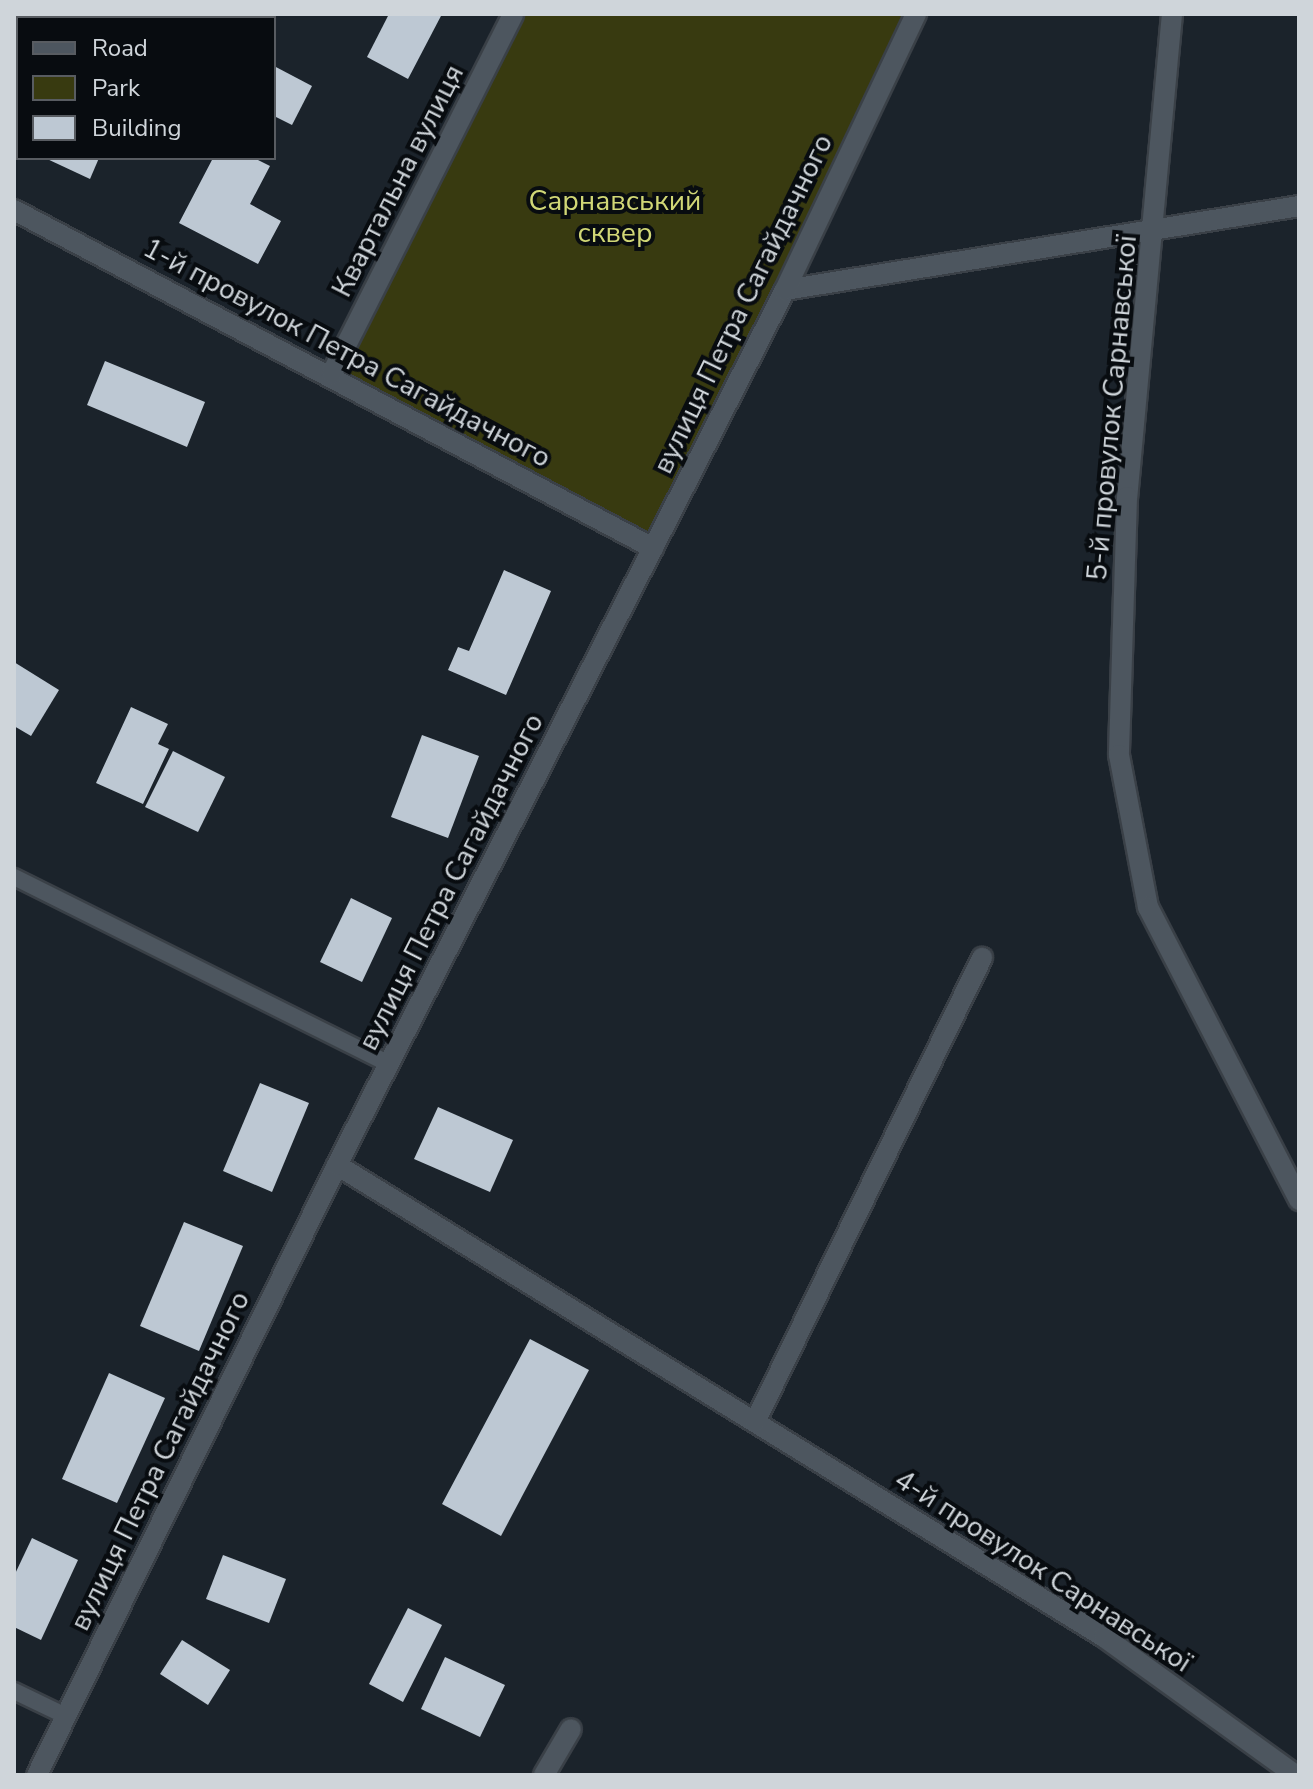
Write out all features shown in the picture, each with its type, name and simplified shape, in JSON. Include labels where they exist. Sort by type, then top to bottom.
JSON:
[{"type":"street","name":"Квартальна вулиця","points":[[332,373],[513,14]]},
{"type":"street","name":"вулиця Петра Сагайдачного","points":[[37,1775],[337,1165],[785,290],[916,14]]},
{"type":"street","name":"5-й провулок Сарнавської","points":[[1172,14],[1155,228],[1127,497],[1119,755],[1148,907],[1299,1200]]},
{"type":"street","points":[[785,290],[1299,206]]},
{"type":"street","name":"1-й провулок Петра Сагайдачного","points":[[14,210],[332,373],[653,548]]},
{"type":"street","points":[[755,1422],[982,958]]},
{"type":"street","name":"4-й провулок Сарнавської","points":[[337,1165],[1104,1637],[1295,1775]]},
{"type":"street","points":[[544,1775],[571,1729]]},
{"type":"lane","points":[[14,877],[389,1064]]},
{"type":"lane","points":[[14,1691],[66,1716]]},
{"type":"green space","name":"Сарнавський сквер","points":[[518,14],[904,14],[777,290],[650,540],[339,371]]},
{"type":"building","points":[[389,14],[442,14],[408,79],[367,57]]},
{"type":"building","points":[[276,67],[312,86],[292,125],[276,117]]},
{"type":"building","points":[[49,160],[98,160],[90,179]]},
{"type":"building","points":[[212,160],[258,160],[270,166],[250,204],[281,221],[258,264],[179,223]]},
{"type":"building","points":[[105,361],[205,402],[187,447],[87,405]]},
{"type":"building","points":[[504,570],[551,591],[506,695],[448,670],[458,647],[469,651]]},
{"type":"building","points":[[14,662],[59,690],[31,736],[14,726]]},
{"type":"building","points":[[131,707],[168,724],[158,744],[169,749],[143,804],[96,783]]},
{"type":"building","points":[[422,735],[479,756],[448,838],[391,817]]},
{"type":"building","points":[[173,751],[225,777],[198,832],[145,807]]},
{"type":"building","points":[[351,898],[392,918],[362,982],[320,962]]},
{"type":"building","points":[[260,1083],[309,1103],[272,1192],[223,1171]]},
{"type":"building","points":[[438,1107],[513,1140],[490,1192],[414,1159]]},
{"type":"building","points":[[184,1222],[243,1246],[199,1351],[140,1326]]},
{"type":"building","points":[[530,1339],[589,1370],[501,1536],[442,1504]]},
{"type":"building","points":[[109,1373],[165,1398],[117,1503],[62,1479]]},
{"type":"building","points":[[32,1538],[78,1560],[41,1640],[14,1627],[14,1576]]},
{"type":"building","points":[[223,1555],[286,1579],[269,1623],[206,1599]]},
{"type":"building","points":[[408,1608],[442,1625],[403,1702],[369,1684]]},
{"type":"building","points":[[182,1640],[230,1670],[208,1705],[160,1674]]},
{"type":"building","points":[[445,1657],[505,1685],[480,1737],[421,1709]]}]
